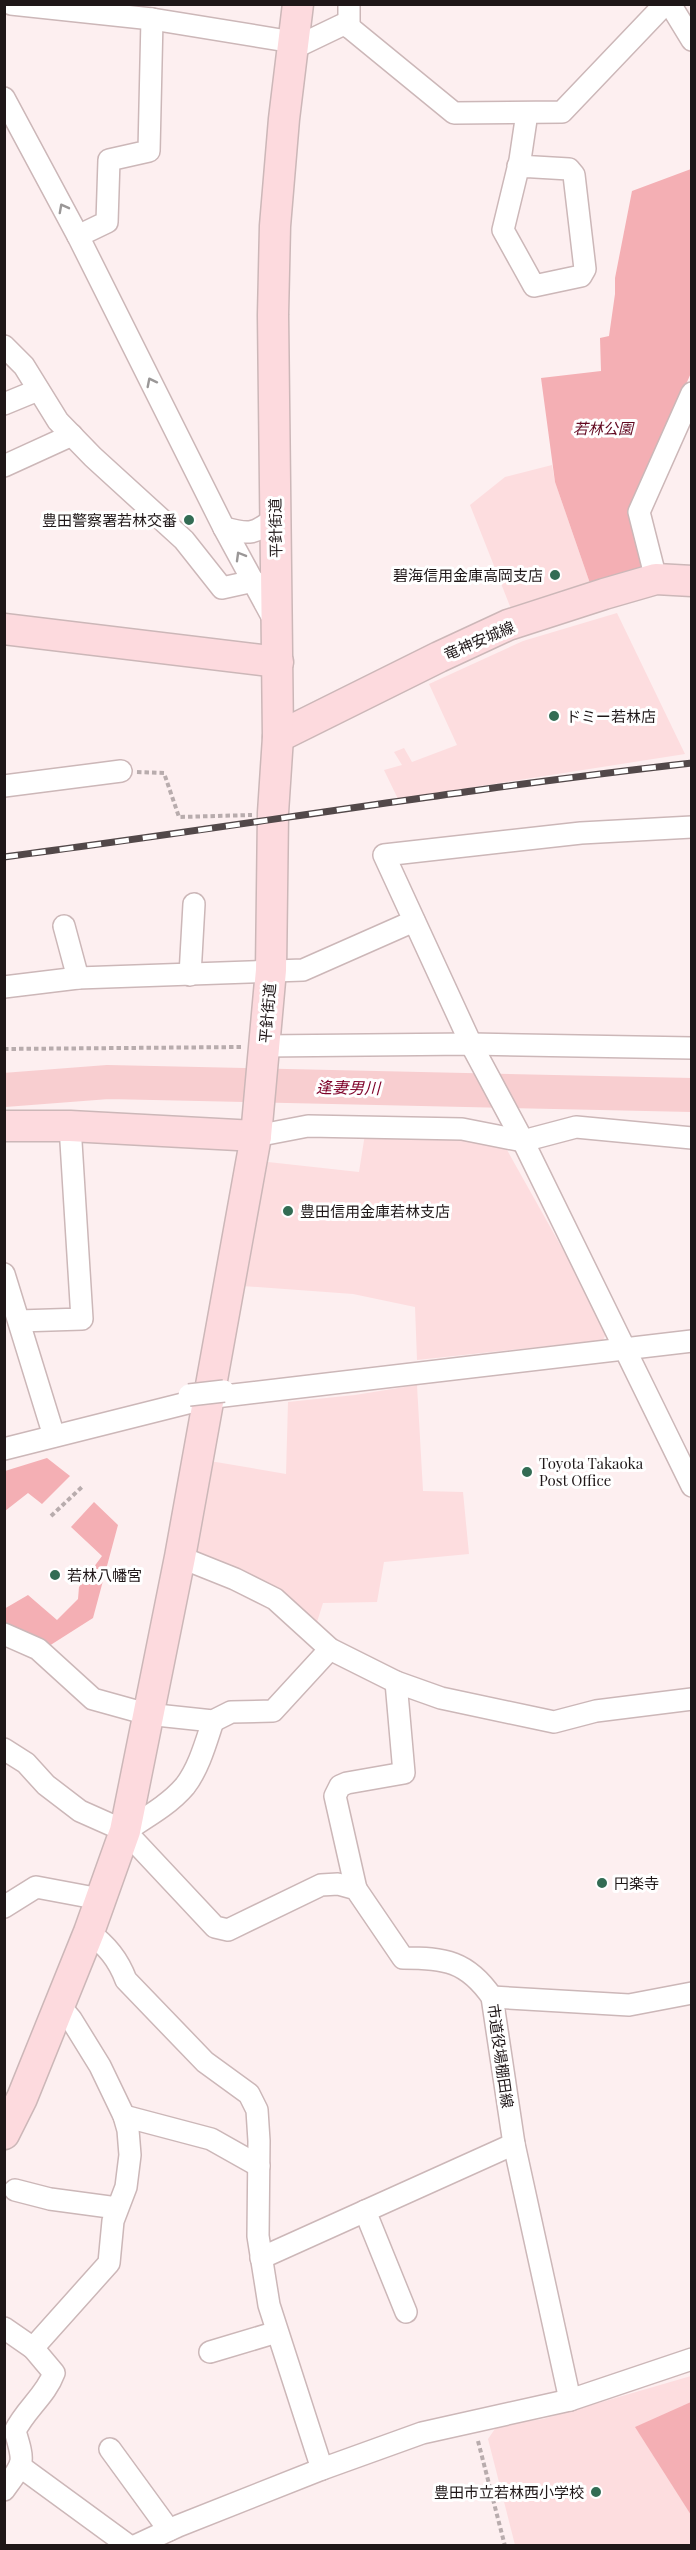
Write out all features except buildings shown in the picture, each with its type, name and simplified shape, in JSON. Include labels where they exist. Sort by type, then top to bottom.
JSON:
[{"type":"street","points":[[11,4],[153,19],[292,45],[342,25],[349,27],[454,113],[562,111],[665,4]]},
{"type":"street","name":"平針街道","points":[[4,2134],[22,2098],[89,1932],[125,1831],[180,1557],[256,1129],[271,970],[273,813],[278,736],[273,315],[275,226],[298,4]]},
{"type":"street","points":[[349,4],[349,27]]},
{"type":"street","points":[[670,4],[692,40]]},
{"type":"street","points":[[78,236],[107,222],[110,160],[149,151],[153,19]]},
{"type":"street","points":[[4,98],[78,236],[224,528],[277,626]]},
{"type":"street","points":[[518,166],[569,170],[574,174],[585,269],[581,276],[534,286],[503,230],[518,166],[526,113]]},
{"type":"street","points":[[4,346],[24,366],[58,421],[184,540],[222,588],[254,581]]},
{"type":"street","points":[[4,404],[38,390]]},
{"type":"street","points":[[656,579],[639,512],[692,393]]},
{"type":"street","points":[[4,466],[72,435]]},
{"type":"street","points":[[224,528],[247,533],[259,530],[275,518]]},
{"type":"street","name":"竜神安城線","points":[[278,736],[439,657],[508,626],[656,579],[692,581]]},
{"type":"street","points":[[4,629],[278,662]]},
{"type":"street","points":[[4,786],[121,771]]},
{"type":"street","points":[[692,827],[581,833],[384,855],[474,1049],[692,1486]]},
{"type":"street","points":[[190,975],[194,904]]},
{"type":"street","points":[[4,987],[78,978],[303,970],[414,921]]},
{"type":"street","points":[[64,926],[78,978]]},
{"type":"street","points":[[264,1049],[692,1048]]},
{"type":"street","points":[[4,1126],[256,1129],[308,1126],[439,1128],[462,1129],[520,1138],[576,1127],[692,1138]]},
{"type":"street","points":[[19,1321],[82,1319],[70,1126]]},
{"type":"street","points":[[4,1274],[54,1436]]},
{"type":"street","points":[[4,1449],[207,1395],[692,1341]]},
{"type":"street","points":[[180,1557],[236,1579],[275,1599],[330,1649],[396,1682],[441,1698],[554,1722],[596,1711],[692,1699]]},
{"type":"street","points":[[4,1634],[38,1649],[93,1699],[147,1714],[213,1721],[231,1712],[273,1711],[330,1649]]},
{"type":"street","points":[[4,1749],[26,1763],[46,1785],[80,1811],[125,1831],[215,1927],[228,1930],[321,1885],[338,1884],[356,1889],[335,1796],[340,1786],[347,1783],[404,1773],[396,1682]]},
{"type":"street","points":[[125,1831],[164,1805],[186,1785],[203,1752],[213,1721]]},
{"type":"street","points":[[4,1907],[36,1887],[100,1899]]},
{"type":"street","name":"市道役場棚田線","points":[[356,1889],[403,1958],[440,1960],[461,1965],[480,1980],[492,1996],[514,2144],[570,2400]]},
{"type":"street","points":[[89,1932],[104,1944],[119,1962],[126,1980],[205,2062],[249,2094],[257,2110],[258,2236],[269,2305],[322,2469]]},
{"type":"street","points":[[492,1996],[629,2005],[692,1993]]},
{"type":"street","points":[[33,2348],[109,2263],[112,2221],[126,2187],[130,2155],[128,2130],[124,2116],[100,2066],[71,2019],[59,2006]]},
{"type":"street","points":[[124,2116],[211,2139],[259,2166]]},
{"type":"street","points":[[261,2258],[514,2144]]},
{"type":"street","points":[[15,2190],[50,2199],[117,2208]]},
{"type":"street","points":[[365,2211],[406,2312]]},
{"type":"street","points":[[4,2328],[33,2348],[54,2373],[51,2381],[20,2420],[15,2431],[12,2442],[23,2459],[21,2467],[4,2490]]},
{"type":"street","points":[[210,2352],[277,2332]]},
{"type":"street","points":[[135,2546],[169,2530],[322,2469],[422,2433],[570,2400],[692,2360]]},
{"type":"street","points":[[110,2449],[169,2530]]},
{"type":"street","points":[[21,2467],[129,2546]]},
{"type":"path","points":[[121,771],[164,773],[179,817],[229,817],[273,813]]},
{"type":"path","points":[[4,1049],[264,1049]]},
{"type":"path","points":[[51,1516],[83,1486]]},
{"type":"path","points":[[474,2422],[505,2546]]},
{"type":"shaded area","points":[[552,465],[555,482],[593,592],[515,619],[470,505],[505,477]]},
{"type":"shaded area","points":[[617,613],[685,754],[398,799],[384,770],[402,765],[394,752],[404,748],[412,762],[457,745],[429,684],[523,641]]},
{"type":"shaded area","points":[[365,1134],[467,1139],[507,1150],[608,1330],[603,1340],[417,1360],[415,1307],[353,1294],[242,1286],[268,1162],[359,1172]]},
{"type":"shaded area","points":[[417,1385],[423,1491],[463,1492],[469,1554],[384,1562],[377,1602],[323,1603],[317,1622],[284,1596],[192,1552],[210,1461],[286,1474],[288,1402],[355,1395]]},
{"type":"shaded area","name":"豊田市立若林西小学校","points":[[691,2376],[691,2545],[515,2545],[488,2439],[497,2426],[543,2419]]},
{"type":"green space","name":"若林公園","points":[[691,169],[691,373],[635,499],[632,512],[642,569],[593,592],[555,482],[541,378],[601,371],[600,338],[609,336],[615,278],[632,191]]},
{"type":"green space","points":[[47,1458],[70,1476],[42,1504],[28,1493],[5,1511],[5,1471]]},
{"type":"green space","points":[[94,1502],[118,1525],[93,1618],[49,1646],[5,1631],[4,1609],[28,1595],[57,1620],[78,1599],[79,1587],[102,1556],[71,1527]]},
{"type":"green space","points":[[691,2402],[691,2515],[635,2427]]},
{"type":"waterway","name":"逢妻男川","points":[[4,1090],[108,1082],[692,1095]]},
{"type":"railway","points":[[4,857],[520,784],[692,763]]},
{"type":"place","name":"豊田警察署若林交番","points":[[189,520]]},
{"type":"place","name":"碧海信用金庫高岡支店","points":[[555,575]]},
{"type":"place","name":"ドミー若林店","points":[[554,716]]},
{"type":"place","name":"豊田信用金庫若林支店","points":[[288,1211]]},
{"type":"place","name":"Toyota Takaoka Post Office","points":[[527,1472]]},
{"type":"place","name":"若林八幡宮","points":[[55,1575]]},
{"type":"place","name":"円楽寺","points":[[602,1883]]},
{"type":"place","name":"豊田市立若林西小学校","points":[[596,2492]]}]
